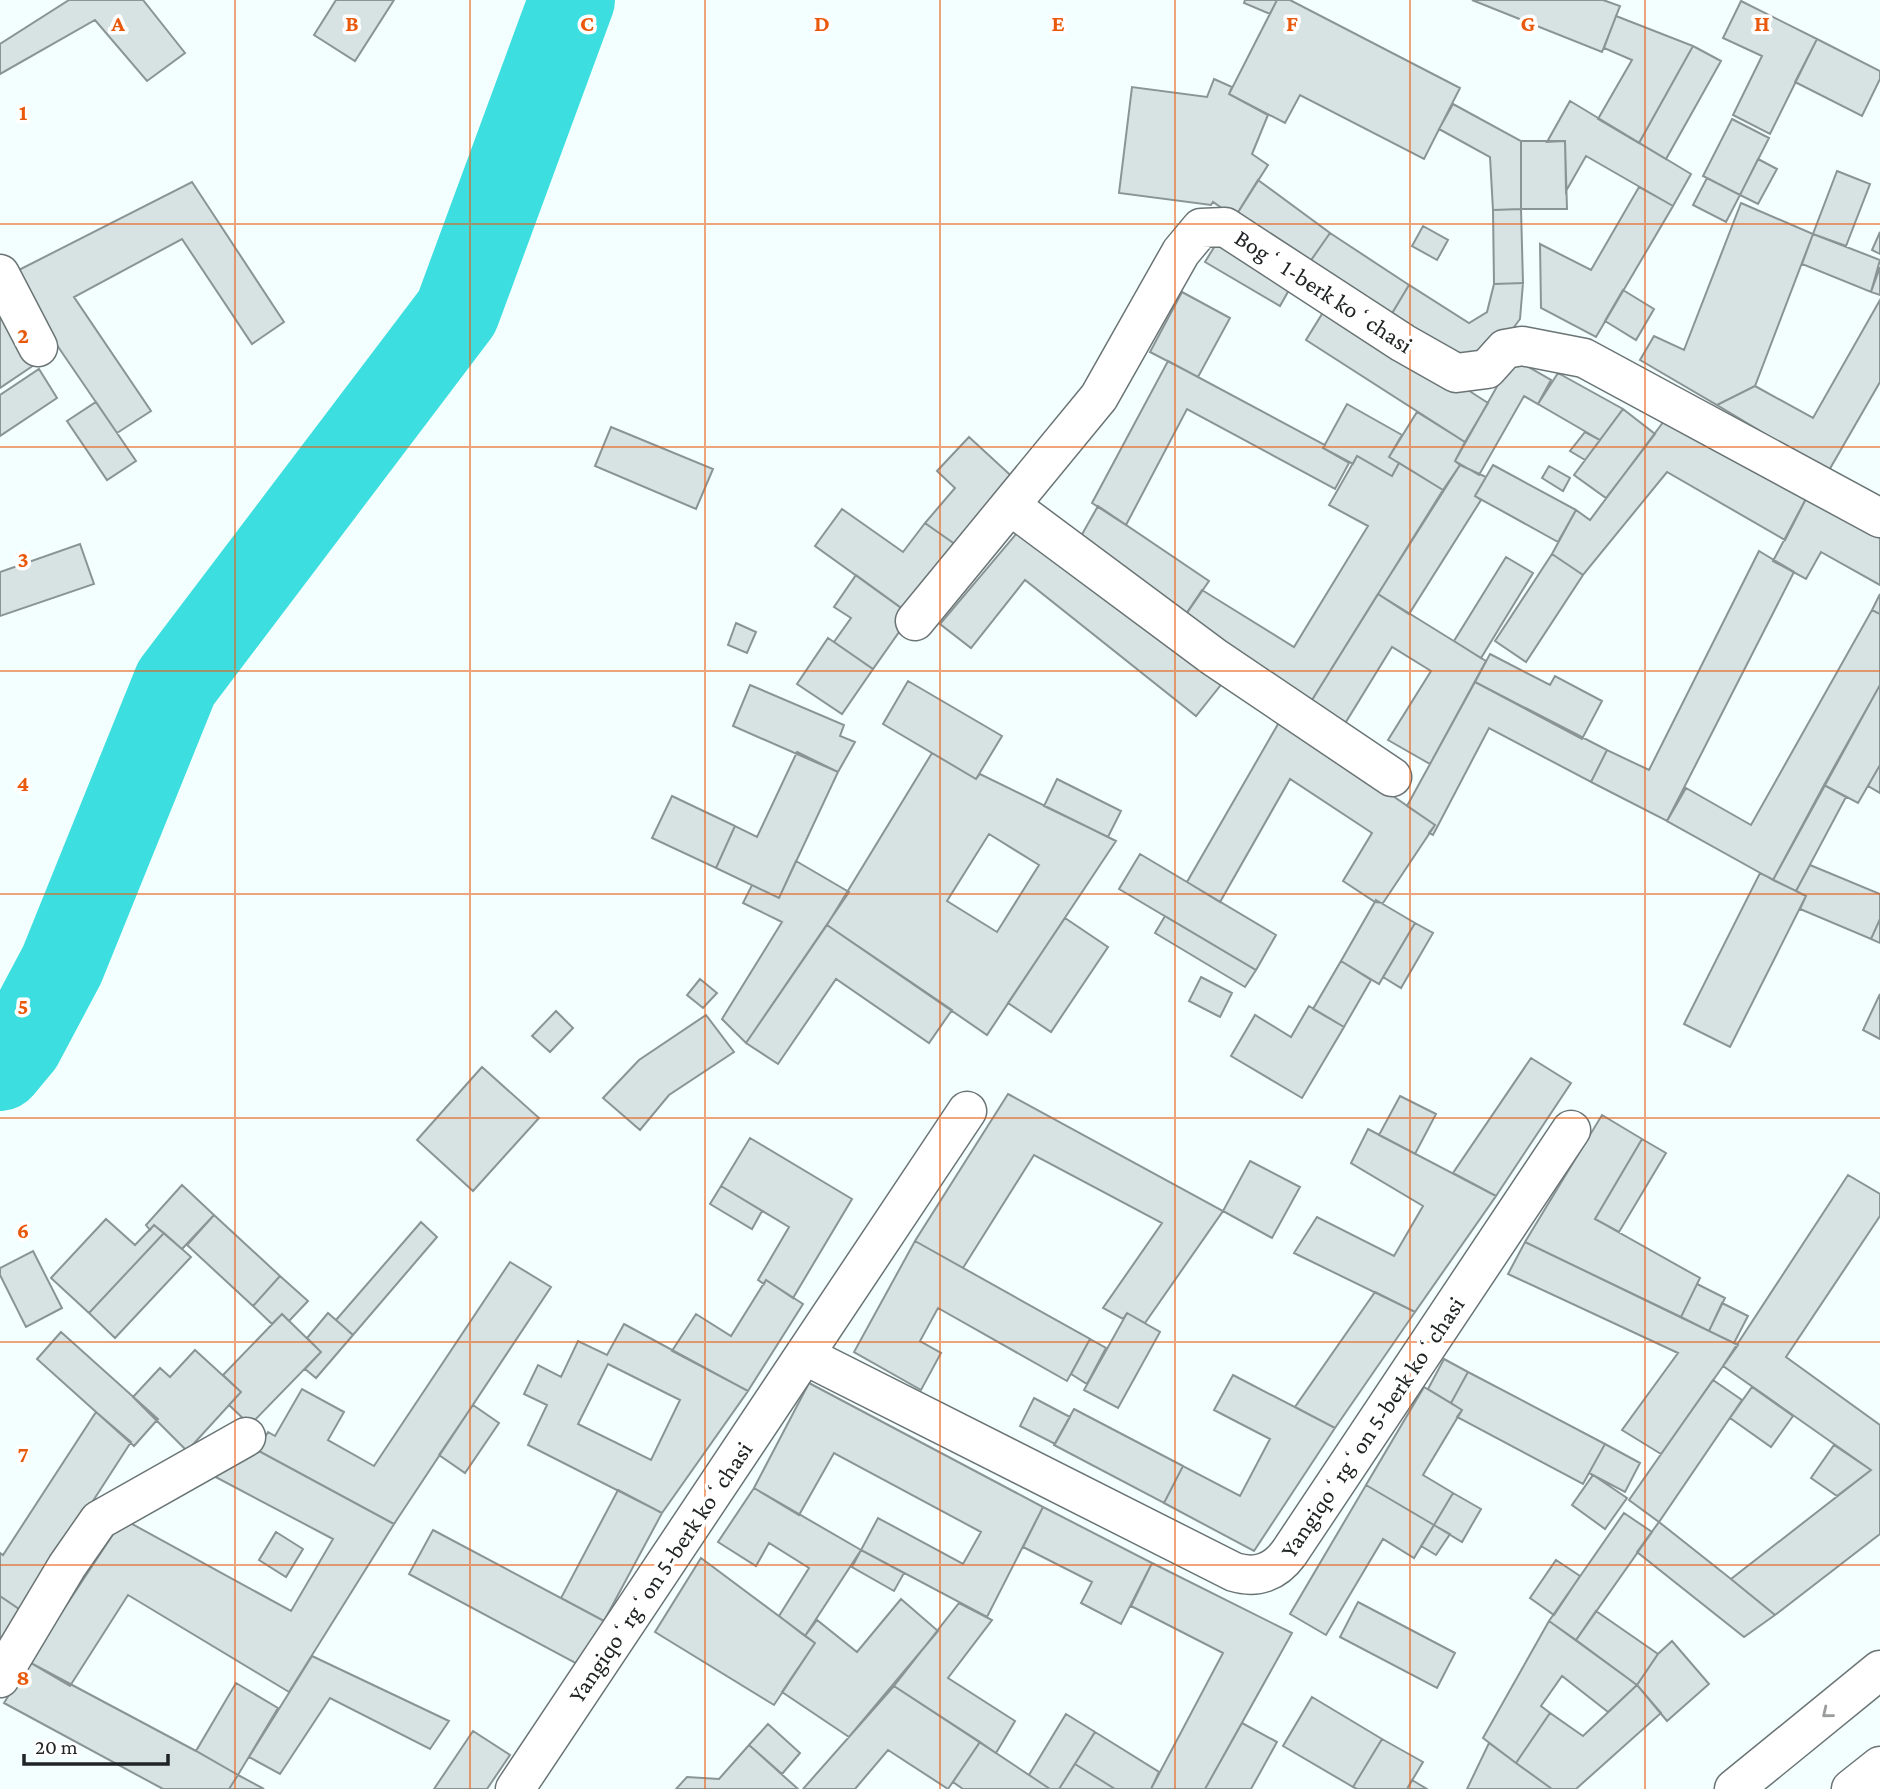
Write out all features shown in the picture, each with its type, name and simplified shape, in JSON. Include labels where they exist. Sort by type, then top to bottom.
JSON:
[{"type":"street","name":"Bogʻ 1-berk koʻchasi","points":[[915,621],[1099,397],[1181,252],[1201,228],[1226,227],[1403,343],[1455,373],[1487,369],[1505,349],[1522,346],[1584,358],[1880,518]]},
{"type":"street","points":[[0,274],[38,347]]},
{"type":"street","points":[[1011,506],[1214,657],[1392,777]]},
{"type":"street","name":"Yangiqoʻrgʻon 5-berk koʻchasi","points":[[515,1789],[967,1111]]},
{"type":"street","name":"Yangiqoʻrgʻon 5-berk koʻchasi","points":[[806,1356],[1234,1572],[1246,1576],[1261,1574],[1273,1570],[1289,1553],[1571,1130]]},
{"type":"street","points":[[0,1678],[67,1566],[99,1520],[246,1437]]},
{"type":"street","points":[[1734,1789],[1880,1670]]},
{"type":"street","points":[[1851,1789],[1880,1766]]},
{"type":"building","points":[[69,0],[143,0],[185,53],[147,81],[95,20],[0,74],[0,44]]},
{"type":"building","points":[[336,0],[394,0],[355,61],[314,35]]},
{"type":"building","points":[[1245,0],[1277,0],[1270,14],[1244,3]]},
{"type":"building","points":[[1277,0],[1290,0],[1460,88],[1424,159],[1300,95],[1285,123],[1229,94]]},
{"type":"building","points":[[1472,0],[1603,0],[1620,6],[1602,52]]},
{"type":"building","points":[[1741,1],[1817,39],[1770,134],[1733,115],[1762,56],[1723,38]]},
{"type":"building","points":[[1616,16],[1693,46],[1639,143],[1598,119],[1632,60],[1604,48]]},
{"type":"building","points":[[1817,39],[1880,71],[1880,79],[1862,116],[1795,82]]},
{"type":"building","points":[[1693,46],[1721,61],[1666,159],[1639,143]]},
{"type":"building","points":[[1214,79],[1232,87],[1229,94],[1268,115],[1252,154],[1268,165],[1235,217],[1213,202],[1211,205],[1119,193],[1132,87],[1207,97]]},
{"type":"building","points":[[1570,101],[1691,174],[1673,206],[1586,156],[1566,191],[1565,141],[1547,142]]},
{"type":"building","points":[[1453,104],[1521,141],[1521,209],[1493,210],[1490,157],[1439,129]]},
{"type":"building","points":[[1732,119],[1769,138],[1740,195],[1703,176]]},
{"type":"building","points":[[1521,141],[1565,141],[1567,209],[1521,209]]},
{"type":"building","points":[[1758,159],[1777,169],[1758,204],[1740,195]]},
{"type":"building","points":[[1837,171],[1870,184],[1846,246],[1813,234]]},
{"type":"building","points":[[1707,178],[1740,195],[1726,222],[1693,205]]},
{"type":"building","points":[[1258,180],[1330,233],[1307,266],[1235,217]]},
{"type":"building","points":[[192,182],[284,322],[252,344],[182,239],[74,297],[151,411],[117,433],[9,275]]},
{"type":"building","points":[[1639,187],[1673,206],[1596,337],[1541,308],[1540,244],[1591,270]]},
{"type":"building","points":[[1741,203],[1813,234],[1755,386],[1717,405],[1640,360],[1654,336],[1684,350]]},
{"type":"building","points":[[1521,209],[1523,283],[1494,284],[1493,210]]},
{"type":"building","points":[[1423,226],[1448,240],[1437,260],[1412,246]]},
{"type":"building","points":[[1880,232],[1880,254],[1872,250]]},
{"type":"building","points":[[1330,233],[1409,285],[1388,320],[1307,266]]},
{"type":"building","points":[[1813,234],[1880,260],[1871,292],[1802,264]]},
{"type":"building","points":[[1221,236],[1294,281],[1280,306],[1205,262]]},
{"type":"building","points":[[1880,267],[1880,295],[1871,292]]},
{"type":"building","points":[[1523,283],[1520,319],[1506,338],[1482,354],[1455,359],[1388,320],[1409,285],[1469,323],[1487,312],[1494,284]]},
{"type":"building","points":[[0,285],[40,361],[0,388]]},
{"type":"building","points":[[1623,290],[1654,309],[1636,340],[1605,321]]},
{"type":"building","points":[[1182,292],[1230,318],[1198,377],[1150,352]]},
{"type":"building","points":[[1880,300],[1880,382],[1828,472],[1717,405],[1755,386],[1813,418]]},
{"type":"building","points":[[1330,301],[1488,403],[1465,442],[1306,340]]},
{"type":"building","points":[[1513,358],[1551,380],[1538,404],[1524,396],[1479,475],[1455,461]]},
{"type":"building","points":[[1168,361],[1325,445],[1323,448],[1349,463],[1335,489],[1187,409],[1126,525],[1092,503]]},
{"type":"building","points":[[39,369],[57,398],[0,436],[0,395]]},
{"type":"building","points":[[1558,373],[1623,409],[1600,440],[1538,404]]},
{"type":"building","points":[[96,402],[136,461],[107,480],[67,421]]},
{"type":"building","points":[[1347,404],[1402,435],[1389,457],[1399,463],[1392,476],[1357,456],[1353,464],[1323,448]]},
{"type":"building","points":[[1623,409],[1655,434],[1606,498],[1574,475]]},
{"type":"building","points":[[1417,412],[1465,442],[1455,461],[1460,465],[1443,490],[1389,457]]},
{"type":"building","points":[[1670,413],[1809,493],[1785,540],[1667,472],[1583,575],[1552,554],[1576,510],[1590,520]]},
{"type":"building","points":[[611,427],[713,469],[696,509],[595,466]]},
{"type":"building","points":[[1585,432],[1600,440],[1585,460],[1570,451]]},
{"type":"building","points":[[969,437],[1019,483],[959,547],[925,523],[955,488],[937,471]]},
{"type":"building","points":[[1357,456],[1392,476],[1399,463],[1443,490],[1307,708],[1180,623],[1202,590],[1294,647],[1368,526],[1329,505]]},
{"type":"building","points":[[1460,465],[1486,477],[1475,496],[1481,500],[1409,614],[1378,594]]},
{"type":"building","points":[[1493,465],[1576,510],[1558,542],[1475,496]]},
{"type":"building","points":[[1549,466],[1570,478],[1563,491],[1542,478]]},
{"type":"building","points":[[1809,493],[1880,537],[1880,585],[1821,552],[1806,579],[1773,561]]},
{"type":"building","points":[[1098,506],[1209,581],[1180,623],[1076,545]]},
{"type":"building","points":[[842,509],[903,552],[925,523],[959,547],[911,615],[815,546]]},
{"type":"building","points":[[1022,527],[1224,681],[1196,716],[1025,580],[971,648],[940,624]]},
{"type":"building","points":[[80,544],[94,584],[0,616],[0,572]]},
{"type":"building","points":[[1759,551],[1794,572],[1667,821],[1591,782],[1607,750],[1649,770]]},
{"type":"building","points":[[1552,554],[1583,575],[1526,662],[1495,641]]},
{"type":"building","points":[[1506,557],[1533,573],[1481,658],[1454,641]]},
{"type":"building","points":[[856,575],[911,615],[873,669],[834,642],[851,618],[834,607]]},
{"type":"building","points":[[1378,594],[1486,661],[1430,764],[1388,740],[1431,671],[1392,647],[1341,730],[1307,708]]},
{"type":"building","points":[[1880,594],[1880,614],[1872,610]]},
{"type":"building","points":[[1872,610],[1880,614],[1880,685],[1773,880],[1667,821],[1686,788],[1751,825]]},
{"type":"building","points":[[736,623],[756,632],[747,653],[728,645]]},
{"type":"building","points":[[828,638],[873,669],[842,714],[797,684]]},
{"type":"building","points":[[1490,654],[1550,685],[1555,676],[1602,701],[1582,739],[1475,682]]},
{"type":"building","points":[[908,681],[1002,736],[976,779],[883,724]]},
{"type":"building","points":[[1475,682],[1607,750],[1591,782],[1489,728],[1433,835],[1429,833],[1435,825],[1407,806]]},
{"type":"building","points":[[750,685],[844,725],[840,736],[855,742],[838,772],[733,726]]},
{"type":"building","points":[[1880,685],[1880,765],[1858,803],[1824,785]]},
{"type":"building","points":[[1281,719],[1435,825],[1383,903],[1375,902],[1343,881],[1372,833],[1290,779],[1220,902],[1187,882]]},
{"type":"building","points":[[797,752],[838,772],[779,898],[716,868],[735,826],[757,837]]},
{"type":"building","points":[[932,753],[976,779],[980,774],[1116,841],[987,1035],[827,925]],"holes":[[[989,834],[1039,865],[997,932],[947,901]]]},
{"type":"building","points":[[1880,765],[1880,793],[1868,786]]},
{"type":"building","points":[[1057,779],[1121,811],[1108,837],[1044,806]]},
{"type":"building","points":[[1824,785],[1846,797],[1796,891],[1773,880]]},
{"type":"building","points":[[672,796],[735,826],[716,868],[652,838]]},
{"type":"building","points":[[1140,854],[1276,935],[1256,970],[1119,889]]},
{"type":"building","points":[[796,861],[849,892],[746,1043],[722,1019],[782,922],[743,903],[752,885],[779,898]]},
{"type":"building","points":[[1810,865],[1880,894],[1880,919],[1871,939],[1800,909],[1806,896],[1796,891]]},
{"type":"building","points":[[1760,873],[1806,896],[1730,1047],[1684,1024]]},
{"type":"building","points":[[1376,900],[1415,923],[1379,984],[1341,961]]},
{"type":"building","points":[[1165,916],[1256,970],[1245,987],[1155,933]]},
{"type":"building","points":[[1065,918],[1108,947],[1051,1032],[1008,1003]]},
{"type":"building","points":[[1880,919],[1880,943],[1871,939]]},
{"type":"building","points":[[1415,923],[1433,933],[1401,988],[1383,977]]},
{"type":"building","points":[[827,925],[952,1010],[929,1043],[836,979],[778,1064],[746,1043]]},
{"type":"building","points":[[1341,961],[1371,980],[1344,1027],[1313,1009]]},
{"type":"building","points":[[1201,977],[1232,993],[1220,1017],[1189,1001]]},
{"type":"building","points":[[700,979],[717,993],[703,1008],[687,995]]},
{"type":"building","points":[[1880,994],[1880,1039],[1863,1030]]},
{"type":"building","points":[[1309,1006],[1344,1027],[1302,1098],[1231,1056],[1255,1015],[1291,1037]]},
{"type":"building","points":[[556,1011],[573,1028],[550,1052],[532,1036]]},
{"type":"building","points":[[706,1015],[734,1052],[669,1095],[640,1130],[603,1098],[639,1060]]},
{"type":"building","points":[[1531,1058],[1571,1083],[1496,1196],[1453,1173]]},
{"type":"building","points":[[482,1067],[539,1118],[473,1191],[417,1140]]},
{"type":"building","points":[[1008,1094],[1223,1211],[1145,1323],[1127,1313],[1123,1319],[1103,1308],[1162,1223],[1034,1155],[963,1268],[915,1241]]},
{"type":"building","points":[[1400,1096],[1436,1114],[1415,1154],[1379,1135]]},
{"type":"building","points":[[1602,1115],[1642,1139],[1595,1219],[1700,1278],[1681,1317],[1525,1242]]},
{"type":"building","points":[[1368,1129],[1496,1196],[1415,1312],[1294,1253],[1317,1217],[1394,1256],[1423,1206],[1351,1163]]},
{"type":"building","points":[[750,1138],[852,1199],[793,1298],[766,1280],[764,1284],[758,1280],[789,1227],[721,1186]]},
{"type":"building","points":[[1642,1139],[1666,1153],[1619,1232],[1595,1219]]},
{"type":"building","points":[[1250,1161],[1300,1187],[1272,1238],[1223,1211]]},
{"type":"building","points":[[1848,1175],[1880,1194],[1880,1216],[1786,1357],[1880,1425],[1880,1534],[1775,1615],[1731,1579],[1871,1470],[1723,1366]]},
{"type":"building","points":[[182,1185],[214,1215],[182,1249],[154,1225],[150,1230],[146,1225]]},
{"type":"building","points":[[721,1186],[762,1211],[752,1229],[710,1204]]},
{"type":"building","points":[[214,1215],[280,1276],[253,1306],[187,1245]]},
{"type":"building","points":[[106,1219],[135,1245],[154,1225],[164,1233],[89,1313],[51,1278]]},
{"type":"building","points":[[421,1222],[437,1237],[353,1335],[336,1320]]},
{"type":"building","points":[[164,1233],[191,1257],[115,1338],[89,1313]]},
{"type":"building","points":[[915,1241],[1090,1339],[1067,1381],[938,1308],[920,1341],[941,1353],[921,1390],[854,1352]]},
{"type":"building","points":[[1525,1242],[1738,1345],[1661,1454],[1622,1430],[1678,1353],[1508,1274]]},
{"type":"building","points":[[33,1251],[62,1308],[26,1327],[0,1275],[0,1268]]},
{"type":"building","points":[[510,1262],[551,1287],[394,1524],[257,1450],[268,1432],[275,1436],[302,1389],[344,1412],[328,1440],[374,1466]]},
{"type":"building","points":[[280,1276],[308,1301],[289,1321],[282,1314],[272,1324],[253,1306]]},
{"type":"building","points":[[766,1280],[803,1304],[748,1391],[672,1351],[696,1314],[731,1336]]},
{"type":"building","points":[[1697,1284],[1725,1298],[1709,1331],[1681,1317]]},
{"type":"building","points":[[1375,1292],[1415,1312],[1335,1428],[1295,1407]]},
{"type":"building","points":[[1722,1303],[1748,1316],[1734,1343],[1709,1331]]},
{"type":"building","points":[[328,1313],[353,1335],[316,1378],[305,1369],[321,1352],[307,1338]]},
{"type":"building","points":[[1127,1313],[1160,1332],[1118,1408],[1084,1390]]},
{"type":"building","points":[[282,1314],[321,1352],[250,1425],[229,1405],[241,1392],[223,1375]]},
{"type":"building","points":[[624,1324],[748,1391],[662,1513],[528,1445],[547,1405],[524,1394],[538,1365],[561,1377],[578,1341],[607,1355]],"holes":[[[608,1364],[680,1400],[651,1460],[578,1424]]]},
{"type":"building","points":[[61,1332],[158,1419],[134,1446],[37,1359]]},
{"type":"building","points":[[1090,1339],[1106,1348],[1087,1384],[1071,1374]]},
{"type":"building","points":[[195,1350],[241,1392],[187,1451],[133,1397],[160,1368],[170,1377]]},
{"type":"building","points":[[1444,1359],[1468,1372],[1451,1403],[1428,1389]]},
{"type":"building","points":[[1468,1372],[1605,1444],[1583,1484],[1457,1417],[1462,1410],[1451,1403]]},
{"type":"building","points":[[1233,1375],[1335,1428],[1254,1551],[1164,1503],[1183,1466],[1240,1496],[1270,1439],[1214,1410]]},
{"type":"building","points":[[1713,1380],[1742,1400],[1659,1522],[1629,1500]]},
{"type":"building","points":[[809,1383],[1043,1507],[987,1617],[861,1550],[878,1518],[963,1564],[981,1532],[834,1453],[799,1515],[754,1488]]},
{"type":"building","points":[[1424,1387],[1462,1410],[1423,1475],[1453,1493],[1434,1525],[1366,1485]]},
{"type":"building","points":[[1752,1387],[1793,1416],[1771,1447],[1730,1418]]},
{"type":"building","points":[[1034,1398],[1070,1417],[1055,1444],[1020,1426]]},
{"type":"building","points":[[473,1405],[499,1423],[465,1473],[439,1455]]},
{"type":"building","points":[[1074,1409],[1183,1466],[1164,1503],[1054,1445]]},
{"type":"building","points":[[96,1412],[131,1442],[22,1611],[0,1596],[0,1553],[3,1555]]},
{"type":"building","points":[[1605,1444],[1640,1463],[1625,1492],[1589,1473]]},
{"type":"building","points":[[1834,1445],[1871,1470],[1837,1496],[1811,1478]]},
{"type":"building","points":[[257,1450],[394,1524],[289,1692],[128,1595],[70,1686],[29,1662],[123,1519],[291,1611],[333,1539],[208,1473]]},
{"type":"building","points":[[1593,1475],[1627,1498],[1605,1529],[1572,1505]]},
{"type":"building","points":[[1366,1485],[1434,1525],[1414,1558],[1383,1539],[1326,1635],[1290,1614]]},
{"type":"building","points":[[754,1488],[861,1550],[805,1636],[779,1616],[809,1568],[769,1543],[756,1566],[718,1542]]},
{"type":"building","points":[[618,1490],[662,1513],[604,1621],[561,1598]]},
{"type":"building","points":[[1453,1493],[1481,1509],[1462,1542],[1434,1525]]},
{"type":"building","points":[[1043,1507],[1152,1563],[1121,1624],[1081,1603],[1092,1582],[1023,1547]]},
{"type":"building","points":[[1624,1513],[1652,1532],[1576,1640],[1549,1621]]},
{"type":"building","points":[[1659,1522],[1775,1615],[1744,1637],[1637,1552]]},
{"type":"building","points":[[1434,1525],[1450,1534],[1436,1555],[1421,1546]]},
{"type":"building","points":[[433,1530],[604,1621],[581,1666],[409,1574]]},
{"type":"building","points":[[276,1532],[303,1549],[286,1577],[259,1560]]},
{"type":"building","points":[[861,1550],[904,1573],[894,1591],[852,1567]]},
{"type":"building","points":[[701,1558],[815,1643],[774,1705],[655,1632]]},
{"type":"building","points":[[1556,1560],[1580,1576],[1554,1615],[1530,1598]]},
{"type":"building","points":[[1152,1563],[1292,1633],[1205,1789],[1151,1789],[1223,1653],[1131,1606]]},
{"type":"building","points":[[0,1596],[22,1611],[0,1644]]},
{"type":"building","points":[[901,1599],[938,1631],[849,1737],[782,1692],[815,1643],[805,1636],[817,1620],[857,1652]]},
{"type":"building","points":[[1358,1602],[1455,1653],[1437,1688],[1340,1637]]},
{"type":"building","points":[[959,1603],[992,1620],[948,1678],[1015,1721],[996,1753],[894,1686]]},
{"type":"building","points":[[1596,1611],[1658,1654],[1637,1685],[1576,1640]]},
{"type":"building","points":[[1549,1621],[1637,1685],[1608,1712],[1562,1676],[1541,1706],[1550,1713],[1516,1763],[1483,1738]]},
{"type":"building","points":[[1672,1641],[1709,1684],[1667,1721],[1637,1685],[1658,1654]]},
{"type":"building","points":[[312,1656],[449,1721],[430,1749],[330,1698],[280,1774],[249,1757]]},
{"type":"building","points":[[29,1662],[238,1775],[229,1789],[163,1789],[4,1703]]},
{"type":"building","points":[[236,1683],[278,1708],[238,1775],[196,1751]]},
{"type":"building","points":[[1637,1685],[1661,1713],[1576,1789],[1552,1789],[1516,1763],[1550,1713],[1583,1736]]},
{"type":"building","points":[[894,1686],[980,1742],[948,1789],[888,1750],[855,1789],[803,1789]]},
{"type":"building","points":[[1312,1697],[1382,1739],[1353,1787],[1283,1746]]},
{"type":"building","points":[[1066,1714],[1095,1732],[1059,1789],[1050,1789],[1029,1775]]},
{"type":"building","points":[[1242,1723],[1277,1742],[1251,1789],[1205,1789]]},
{"type":"building","points":[[768,1724],[800,1753],[782,1774],[749,1745]]},
{"type":"building","points":[[473,1731],[510,1755],[487,1789],[434,1789]]},
{"type":"building","points":[[1095,1732],[1159,1772],[1151,1789],[1115,1789],[1075,1764]]},
{"type":"building","points":[[1382,1739],[1423,1762],[1407,1789],[1353,1787]]},
{"type":"building","points":[[980,1742],[1050,1789],[963,1789],[953,1782]]},
{"type":"building","points":[[1489,1743],[1516,1763],[1552,1789],[1467,1789]]},
{"type":"building","points":[[749,1745],[798,1789],[676,1789],[687,1777],[719,1779]]},
{"type":"building","points":[[1075,1764],[1115,1789],[1059,1789]]},
{"type":"building","points":[[238,1775],[264,1789],[229,1789]]},
{"type":"building","points":[[1412,1780],[1427,1789],[1407,1789]]},
{"type":"waterway","points":[[0,1068],[20,1044],[62,965],[176,683],[457,312],[572,0]]}]
